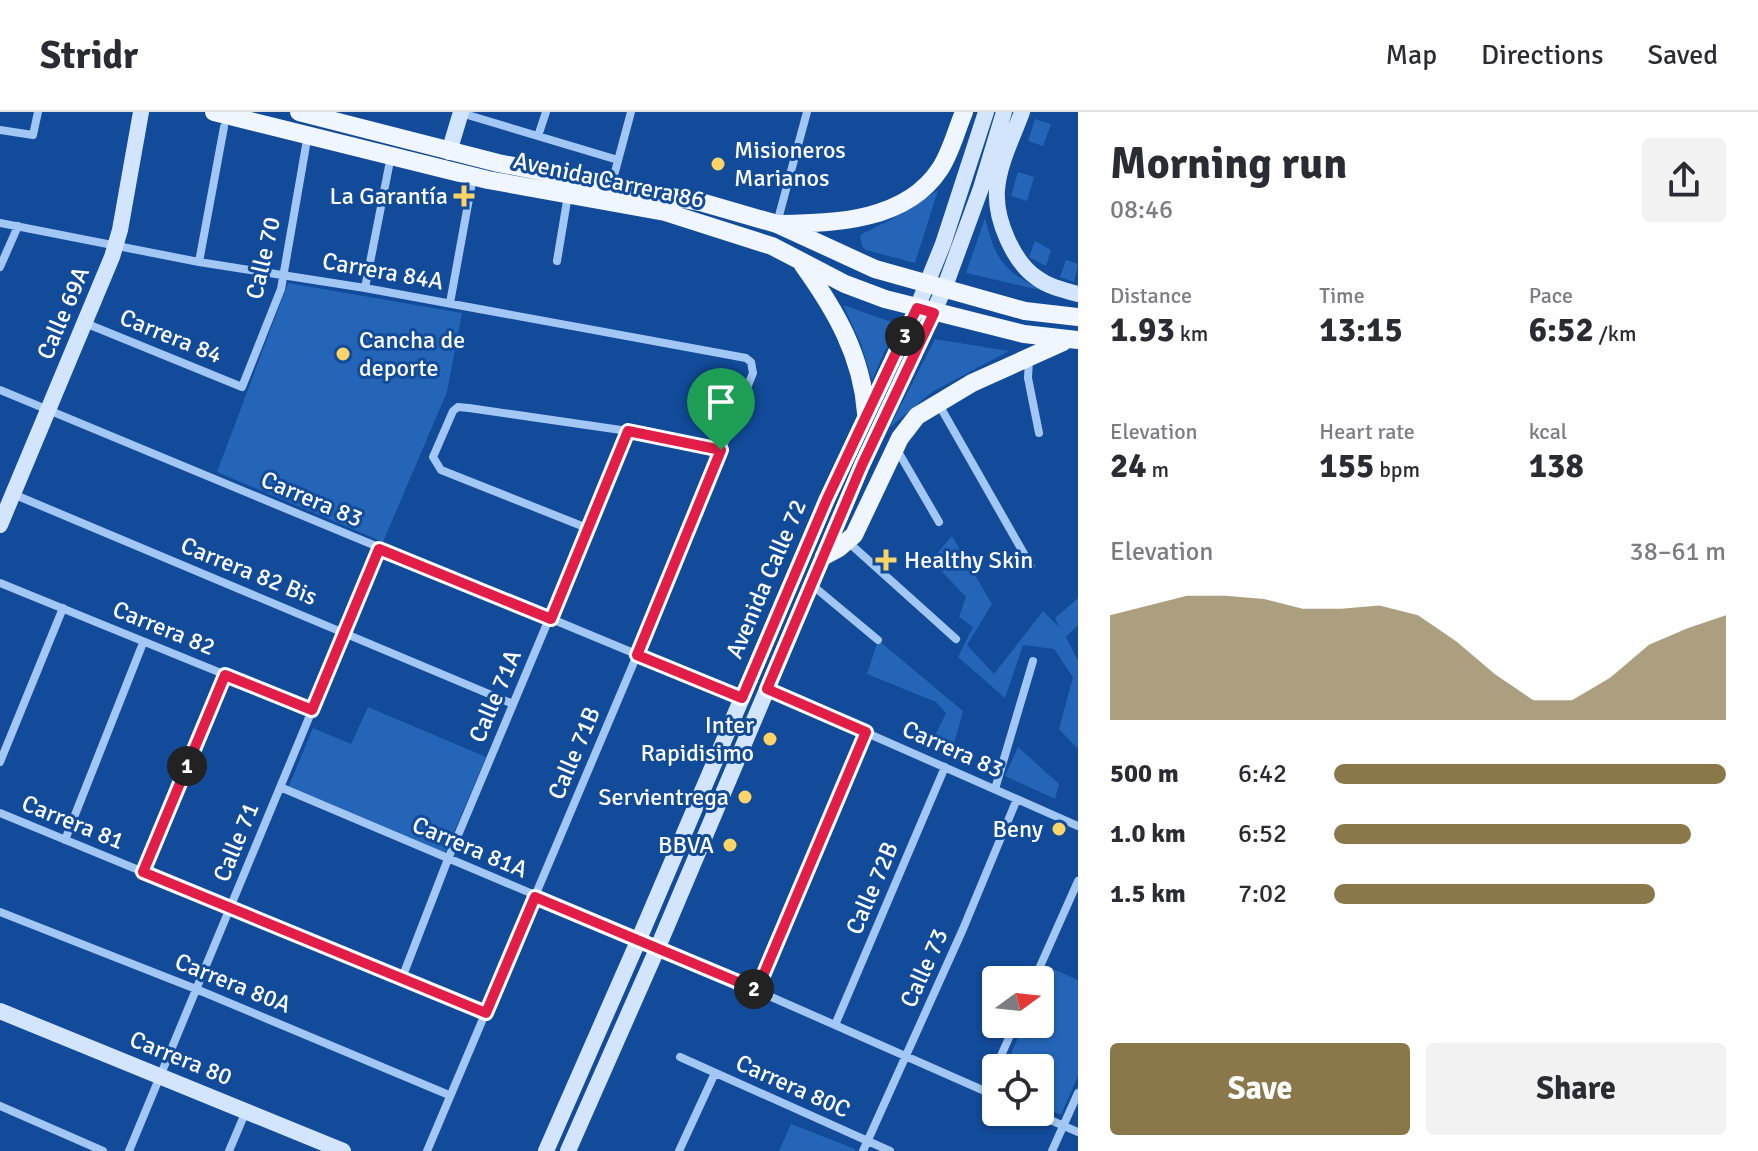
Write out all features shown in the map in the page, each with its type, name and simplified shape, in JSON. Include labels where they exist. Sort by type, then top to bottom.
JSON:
[{"type":"main road","name":"Calle 69A","points":[[0,525],[116,245],[141,112]]},
{"type":"main road","name":"Avenida Carrera 86","points":[[299,112],[449,152],[704,203],[777,224],[852,261],[936,287],[1025,311],[1078,317]]},
{"type":"main road","points":[[449,152],[459,112]]},
{"type":"main road","points":[[777,224],[852,219],[894,208],[933,178],[947,156],[964,112]]},
{"type":"main road","name":"Avenida Calle 72","points":[[936,287],[943,244],[986,112]]},
{"type":"main road","name":"Avenida Calle 72","points":[[568,1151],[658,947],[926,310],[981,188],[1004,112]]},
{"type":"main road","points":[[1022,112],[1002,166],[997,191],[999,219],[1019,258],[1034,277],[1078,294]]},
{"type":"main road","name":"Avenida Carrera 86","points":[[219,120],[308,134],[473,176],[665,212],[772,246],[845,284],[926,310],[1024,334],[1073,340]]},
{"type":"main road","points":[[799,259],[827,298],[852,347],[863,384],[866,413]]},
{"type":"main road","name":"Avenida Calle 72","points":[[546,1151],[866,413],[926,310]]},
{"type":"main road","points":[[824,556],[848,542],[911,421],[938,403],[1022,360],[1073,340]]},
{"type":"main road","name":"Carrera 80","points":[[0,1011],[161,1075],[336,1150]]},
{"type":"street","points":[[0,130],[33,135],[38,112]]},
{"type":"street","points":[[459,112],[618,160]]},
{"type":"street","points":[[538,136],[546,112]]},
{"type":"street","points":[[612,184],[631,112]]},
{"type":"street","points":[[777,224],[807,112]]},
{"type":"street","points":[[199,262],[219,120]]},
{"type":"street","name":"Calle 70","points":[[242,387],[281,289],[308,134]]},
{"type":"street","points":[[365,288],[389,166]]},
{"type":"street","points":[[450,303],[473,176]]},
{"type":"street","points":[[557,261],[568,195]]},
{"type":"street","name":"Carrera 84A","points":[[0,223],[199,262],[365,288],[746,358],[754,368]]},
{"type":"street","points":[[0,267],[18,226]]},
{"type":"street","name":"Carrera 84","points":[[85,323],[242,387]]},
{"type":"street","points":[[1022,360],[1028,378]]},
{"type":"street","points":[[1022,360],[1039,433]]},
{"type":"street","name":"Calle 71B","points":[[427,1151],[637,655],[754,368]]},
{"type":"street","name":"Carrera 83","points":[[0,390],[742,698]]},
{"type":"street","points":[[938,403],[1031,566]]},
{"type":"street","points":[[587,528],[441,470],[433,457],[453,411],[458,407],[628,431],[721,450]]},
{"type":"street","name":"Calle 71A","points":[[402,978],[448,859],[628,431]]},
{"type":"street","points":[[895,447],[939,522]]},
{"type":"street","name":"Carrera 82 Bis","points":[[13,494],[513,704]]},
{"type":"street","points":[[848,542],[956,639]]},
{"type":"street","name":"Calle 71","points":[[129,1151],[379,549]]},
{"type":"street","name":"Carrera 82","points":[[0,583],[312,710]]},
{"type":"street","points":[[812,584],[878,640]]},
{"type":"street","points":[[0,762],[63,608]]},
{"type":"street","points":[[65,840],[143,643]]},
{"type":"street","points":[[995,789],[1033,661]]},
{"type":"street","points":[[143,872],[225,675]]},
{"type":"street","name":"Carrera 83","points":[[767,689],[1078,826]]},
{"type":"street","points":[[757,990],[866,732]]},
{"type":"street","name":"Calle 72B","points":[[835,1025],[945,767]]},
{"type":"street","name":"Carrera 81A","points":[[280,787],[658,947],[982,1091]]},
{"type":"street","name":"Calle 73","points":[[863,1151],[1017,799]]},
{"type":"street","name":"Carrera 81","points":[[0,813],[486,1013]]},
{"type":"street","points":[[1040,966],[1078,881]]},
{"type":"street","name":"Carrera 80A","points":[[0,912],[196,989],[449,1095]]},
{"type":"street","name":"Carrera 80C","points":[[680,1057],[890,1151]]},
{"type":"street","points":[[679,1151],[715,1073]]},
{"type":"street","points":[[1052,1151],[1078,1093]]},
{"type":"street","points":[[0,1106],[103,1151]]},
{"type":"street","points":[[229,1151],[246,1111]]},
{"type":"street","points":[[1054,1122],[1078,1132]]},
{"type":"shaded area","points":[[1035,119],[1051,124],[1043,146],[1028,141]]},
{"type":"shaded area","points":[[1018,172],[1034,177],[1027,201],[1011,196]]},
{"type":"shaded area","points":[[938,190],[915,263],[866,250],[862,246],[860,235]]},
{"type":"shaded area","points":[[985,218],[993,245],[1004,264],[1044,291],[966,273]]},
{"type":"shaded area","points":[[1035,241],[1051,250],[1046,266],[1029,257]]},
{"type":"shaded area","points":[[1066,260],[1078,264],[1074,282],[1060,277]]},
{"type":"shaded area","points":[[288,283],[462,313],[447,392],[383,542],[217,472]]},
{"type":"shaded area","points":[[843,305],[897,324],[872,380],[861,344]]},
{"type":"shaded area","points":[[935,339],[1009,351],[932,392],[889,428]]},
{"type":"shaded area","points":[[952,536],[992,604],[967,645],[994,674],[1043,611],[1059,627],[1055,618],[1078,598],[1078,625],[1066,637],[1078,661],[1078,749],[1059,729],[1073,677],[1054,649],[1023,645],[1005,698],[958,657],[973,627],[959,617],[966,597],[931,560]]},
{"type":"shaded area","points":[[878,640],[963,711],[952,751],[930,746],[946,713],[936,702],[867,674]]},
{"type":"shaded area","points":[[368,707],[486,757],[445,853],[288,788],[313,728],[351,744]]},
{"type":"shaded area","points":[[1018,747],[1059,784],[1055,799],[1005,776]]},
{"type":"shaded area","points":[[1054,970],[1078,980],[1078,1076],[1061,1115],[1054,1112],[1054,1054],[1011,1054],[1018,1038],[1054,1038]]},
{"type":"shaded area","points":[[791,1124],[855,1149],[779,1151]]},
{"type":"place","name":"Misioneros Marianos","points":[[718,164]]},
{"type":"place","name":"La Garantía","points":[[464,196]]},
{"type":"place","name":"Cancha de deporte","points":[[343,354]]},
{"type":"place","name":"Healthy Skin","points":[[886,560]]},
{"type":"place","name":"Inter Rapidisimo","points":[[770,739]]},
{"type":"place","name":"Servientrega","points":[[745,797]]},
{"type":"place","name":"Beny","points":[[1059,829]]},
{"type":"place","name":"BBVA","points":[[730,845]]},
{"type":"route","points":[[917,308],[934,313],[862,465],[767,689],[866,732],[757,990],[535,897],[486,1013],[143,872],[225,675],[312,710],[379,549],[551,619],[628,431],[721,450],[637,655],[742,698],[827,499],[917,308]]}]
